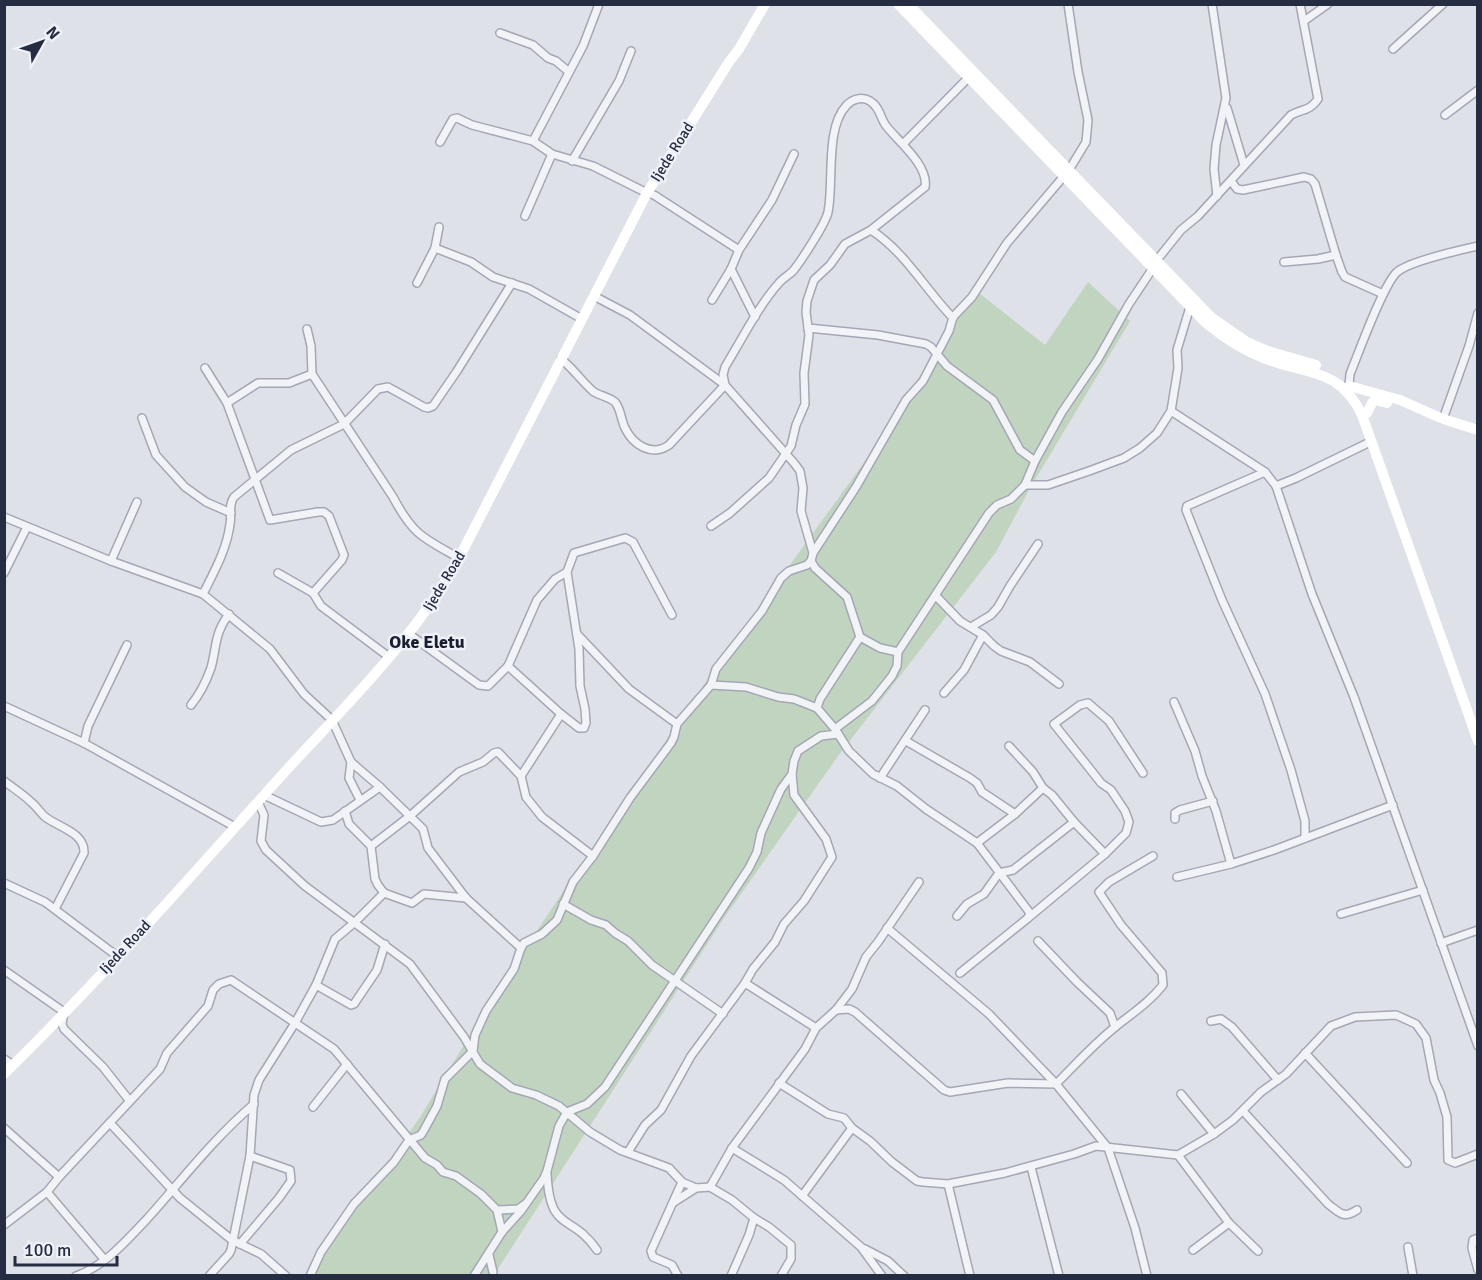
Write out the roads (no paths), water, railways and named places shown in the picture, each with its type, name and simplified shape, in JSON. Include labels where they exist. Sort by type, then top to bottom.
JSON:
[{"type":"main road","name":"Ijede Road","points":[[4,1074],[9,1062],[64,1012],[117,956],[389,657],[428,610],[459,558],[646,193],[739,49],[765,4]]},
{"type":"main road","points":[[898,4],[968,78],[1066,173]]},
{"type":"main road","points":[[908,4],[1066,173],[1202,309],[1223,327],[1247,342],[1323,368],[1349,386],[1367,413],[1478,741]]},
{"type":"main road","points":[[1155,264],[1190,307],[1218,334],[1265,359],[1320,374],[1334,381],[1345,390],[1359,409],[1450,657],[1478,724]]},
{"type":"main road","points":[[1349,386],[1401,400],[1443,419],[1478,430]]},
{"type":"main road","points":[[1367,413],[1375,400],[1402,407],[1417,408]]},
{"type":"street","points":[[533,141],[586,39],[599,4]]},
{"type":"street","points":[[811,565],[813,553],[856,488],[906,400],[923,381],[953,318],[972,297],[1007,243],[1066,173],[1086,142],[1088,120],[1068,4]]},
{"type":"street","points":[[1212,4],[1223,69],[1226,105],[1244,165]]},
{"type":"street","points":[[628,1152],[645,1125],[661,1110],[691,1056],[775,942],[784,924],[796,907],[804,901],[832,857],[826,839],[794,795],[792,774],[798,751],[821,736],[837,731],[866,706],[887,682],[897,666],[898,652],[988,513],[997,505],[1011,499],[1025,485],[1062,412],[1155,264],[1181,230],[1198,216],[1291,115],[1308,110],[1318,99],[1300,4]]},
{"type":"street","points":[[1304,21],[1328,4]]},
{"type":"street","points":[[1394,49],[1443,4]]},
{"type":"street","points":[[500,33],[533,45],[569,72]]},
{"type":"street","points":[[572,161],[619,81],[631,51]]},
{"type":"street","points":[[903,144],[968,78]]},
{"type":"street","points":[[1445,115],[1478,90]]},
{"type":"street","points":[[711,526],[730,513],[769,478],[792,446],[796,425],[805,404],[804,373],[809,335],[806,312],[814,280],[830,265],[845,244],[871,230],[925,187],[925,177],[920,167],[884,122],[881,112],[870,101],[856,99],[841,111],[831,161],[828,214],[794,269],[779,283],[755,317],[725,367],[723,375],[725,385]]},
{"type":"street","points":[[1217,196],[1214,170],[1216,145],[1226,105]]},
{"type":"street","points":[[440,142],[453,119],[457,118],[472,125],[533,141],[552,154],[601,170],[654,195],[740,250]]},
{"type":"street","points":[[525,216],[552,154]]},
{"type":"street","points":[[712,300],[771,200],[794,154]]},
{"type":"street","points":[[1231,181],[1237,189],[1243,190],[1304,177],[1311,179],[1315,183],[1342,272],[1346,277],[1383,294]]},
{"type":"street","points":[[417,283],[435,248],[439,227]]},
{"type":"street","points":[[871,230],[892,247],[953,318]]},
{"type":"street","points":[[1349,386],[1350,374],[1383,294],[1396,273],[1447,252],[1478,246]]},
{"type":"street","points":[[435,248],[471,262],[493,277],[528,289],[582,319]]},
{"type":"street","points":[[1284,262],[1336,255]]},
{"type":"street","points":[[731,269],[755,317]]},
{"type":"street","points":[[203,594],[227,540],[231,501],[297,446],[344,424],[378,389],[388,387],[424,407],[433,406],[512,283]]},
{"type":"street","points":[[594,296],[630,315],[725,385],[800,471],[803,488],[801,512],[813,553]]},
{"type":"street","points":[[1025,485],[1048,485],[1124,458],[1157,433],[1171,411],[1178,368],[1177,350],[1190,307]]},
{"type":"street","points":[[1443,419],[1469,346],[1478,313]]},
{"type":"street","points":[[307,328],[311,346],[312,374],[410,526],[426,539],[459,558]]},
{"type":"street","points":[[808,328],[878,335],[926,344],[946,366],[993,400],[1020,450],[1035,462]]},
{"type":"street","points":[[561,359],[573,368],[594,391],[614,401],[626,430],[640,447],[655,451],[669,445],[725,385]]},
{"type":"street","points":[[205,368],[227,403],[270,520],[318,512],[324,512],[328,516],[344,555],[313,593]]},
{"type":"street","points":[[227,403],[258,383],[289,383],[312,374]]},
{"type":"street","points":[[1171,411],[1265,472],[1276,486],[1317,610],[1354,697],[1478,1046]]},
{"type":"street","points":[[142,418],[156,456],[185,487],[206,502],[231,513]]},
{"type":"street","points":[[1276,486],[1370,442]]},
{"type":"street","points":[[1265,472],[1191,503],[1186,510],[1222,600],[1265,694],[1291,770],[1305,821],[1305,838]]},
{"type":"street","points":[[111,561],[137,502]]},
{"type":"street","points":[[4,517],[111,561],[203,594],[229,614],[270,649],[304,694],[332,720],[351,762],[423,829],[428,848],[466,898],[521,948]]},
{"type":"street","points":[[4,573],[27,527]]},
{"type":"street","points":[[508,666],[561,714],[579,728],[584,728],[586,723],[580,686],[577,634],[567,572],[573,553],[625,538],[630,539],[672,615]]},
{"type":"street","points":[[970,627],[991,615],[999,607],[1038,544]]},
{"type":"street","points":[[811,565],[847,597],[860,637],[880,648],[898,652]]},
{"type":"street","points":[[310,1275],[321,1252],[354,1204],[394,1162],[409,1140],[421,1135],[437,1106],[445,1079],[473,1051],[475,1035],[489,1004],[514,969],[521,948],[556,921],[573,882],[671,743],[677,724],[711,685],[716,669],[762,611],[781,578],[795,568],[811,565]]},
{"type":"street","points":[[409,634],[479,685],[488,686],[508,666],[537,600],[555,579],[567,572]]},
{"type":"street","points":[[278,573],[313,593],[321,606],[389,657]]},
{"type":"street","points":[[936,596],[960,621],[1001,651],[1030,662],[1059,684]]},
{"type":"street","points":[[191,705],[201,693],[211,666],[218,631],[229,614]]},
{"type":"street","points":[[577,634],[629,689],[677,724]]},
{"type":"street","points":[[944,693],[964,670],[982,635]]},
{"type":"street","points":[[817,708],[818,702],[860,637]]},
{"type":"street","points":[[84,743],[91,719],[127,645]]},
{"type":"street","points":[[711,685],[747,687],[778,697],[801,701],[817,708],[837,731],[849,751],[873,774],[897,786],[926,809],[977,843],[1027,908],[1030,913],[1028,918]]},
{"type":"street","points":[[1174,702],[1213,801],[1231,864]]},
{"type":"street","points":[[960,973],[1105,854],[1126,833],[1129,822],[1110,789],[1090,770],[1054,724],[1080,705],[1088,703],[1109,721],[1143,773]]},
{"type":"street","points":[[4,706],[84,743],[234,827]]},
{"type":"street","points":[[880,778],[925,710]]},
{"type":"street","points":[[521,776],[561,714]]},
{"type":"street","points":[[906,741],[970,778],[977,783],[981,792],[1015,814]]},
{"type":"street","points":[[1010,746],[1033,772],[1043,788],[1105,854]]},
{"type":"street","points":[[371,846],[410,816],[459,772],[483,762],[494,753],[501,753],[521,776],[526,798],[542,817],[593,856]]},
{"type":"street","points":[[351,762],[349,778],[360,800]]},
{"type":"street","points":[[597,1250],[591,1241],[558,1218],[548,1193],[547,1171],[559,1126],[567,1112],[587,1104],[605,1087],[749,868],[757,852],[761,833],[781,789],[792,774]]},
{"type":"street","points":[[4,781],[31,801],[48,819],[69,830],[82,843],[84,853],[55,909]]},
{"type":"street","points":[[261,798],[321,822],[333,820],[380,787]]},
{"type":"street","points":[[977,843],[1015,814],[1043,788]]},
{"type":"street","points":[[261,798],[264,815],[262,845],[305,886],[410,964],[464,1037],[480,1064],[507,1086],[551,1101],[590,1132],[620,1150],[669,1168],[682,1182],[696,1188],[710,1187],[732,1200],[791,1245],[791,1259],[781,1275]]},
{"type":"street","points":[[1175,819],[1175,813],[1180,810],[1213,801]]},
{"type":"street","points":[[1177,877],[1231,864],[1393,805]]},
{"type":"street","points":[[345,811],[349,824],[371,846],[375,879],[384,893],[412,903],[424,894],[466,898]]},
{"type":"street","points":[[957,915],[967,904],[984,894],[999,873],[1013,870],[1074,822]]},
{"type":"street","points":[[836,1010],[849,1009],[855,1012],[944,1090],[950,1092],[1008,1083],[1056,1084],[1073,1065],[1114,1028],[1148,1003],[1163,985],[1162,973],[1121,925],[1099,892],[1108,882],[1153,856]]},
{"type":"street","points":[[710,1187],[732,1148],[805,1049],[816,1028],[836,1010],[852,989],[866,957],[919,882]]},
{"type":"street","points":[[4,883],[36,897],[55,909],[117,956]]},
{"type":"street","points":[[1341,914],[1423,890]]},
{"type":"street","points":[[209,1275],[230,1254],[250,1156],[254,1095],[259,1080],[316,985],[335,939],[384,893]]},
{"type":"street","points":[[563,904],[591,920],[606,925],[628,941],[652,965],[674,982],[723,1014]]},
{"type":"street","points":[[887,928],[989,1014],[1056,1084],[1108,1148],[1135,1228],[1147,1275]]},
{"type":"street","points":[[1441,943],[1478,930]]},
{"type":"street","points":[[1038,941],[1110,1013],[1114,1028]]},
{"type":"street","points":[[316,985],[354,1004],[377,970],[385,944]]},
{"type":"street","points":[[4,970],[64,1012],[62,1024],[64,1029],[103,1067],[129,1100]]},
{"type":"street","points":[[4,1225],[47,1192],[129,1100],[160,1070],[173,1045],[204,1011],[213,990],[224,981],[231,980],[328,1044],[425,1158],[437,1165],[443,1172],[456,1176],[478,1191],[497,1210],[502,1232]]},
{"type":"street","points":[[745,983],[816,1028]]},
{"type":"street","points":[[779,1083],[828,1114],[844,1118],[852,1128],[917,1181],[948,1184],[1031,1167],[1090,1147],[1178,1155],[1214,1134],[1243,1111],[1261,1092],[1278,1080],[1331,1026],[1355,1017],[1396,1015],[1408,1019],[1420,1029],[1429,1047],[1434,1080],[1447,1117],[1448,1160],[1455,1163],[1478,1154]]},
{"type":"street","points":[[1211,1021],[1221,1019],[1232,1027],[1278,1080]]},
{"type":"street","points":[[464,1037],[475,1035]]},
{"type":"street","points":[[1305,1053],[1407,1162]]},
{"type":"street","points":[[313,1107],[347,1064]]},
{"type":"street","points":[[1181,1094],[1214,1134]]},
{"type":"street","points":[[76,1275],[86,1274],[119,1248],[224,1132],[254,1104]]},
{"type":"street","points":[[1243,1111],[1328,1204],[1343,1215],[1349,1215],[1357,1210]]},
{"type":"street","points":[[110,1123],[173,1191],[232,1240],[261,1254],[286,1275]]},
{"type":"street","points":[[4,1128],[59,1177]]},
{"type":"street","points":[[802,1196],[852,1128]]},
{"type":"street","points":[[732,1148],[784,1180],[861,1246],[888,1261],[904,1275]]},
{"type":"street","points":[[1178,1155],[1229,1223],[1258,1251]]},
{"type":"street","points":[[240,1244],[291,1181],[290,1170],[250,1156]]},
{"type":"street","points":[[1031,1167],[1059,1275]]},
{"type":"street","points":[[474,1275],[547,1171]]},
{"type":"street","points":[[678,1275],[672,1265],[653,1257],[651,1251],[682,1182]]},
{"type":"street","points":[[948,1184],[969,1275]]},
{"type":"street","points":[[674,1202],[696,1188]]},
{"type":"street","points":[[47,1192],[104,1259]]},
{"type":"street","points":[[497,1210],[518,1209],[525,1204]]},
{"type":"street","points":[[731,1275],[754,1218]]},
{"type":"street","points":[[1194,1250],[1229,1223]]},
{"type":"street","points":[[1478,1238],[1473,1239],[1472,1248],[1478,1270]]},
{"type":"street","points":[[861,1246],[882,1275]]},
{"type":"street","points":[[1408,1248],[1413,1275]]},
{"type":"street","points":[[489,1255],[493,1274]]},
{"type":"district","name":"Oke Eletu","points":[[427,642]]}]
